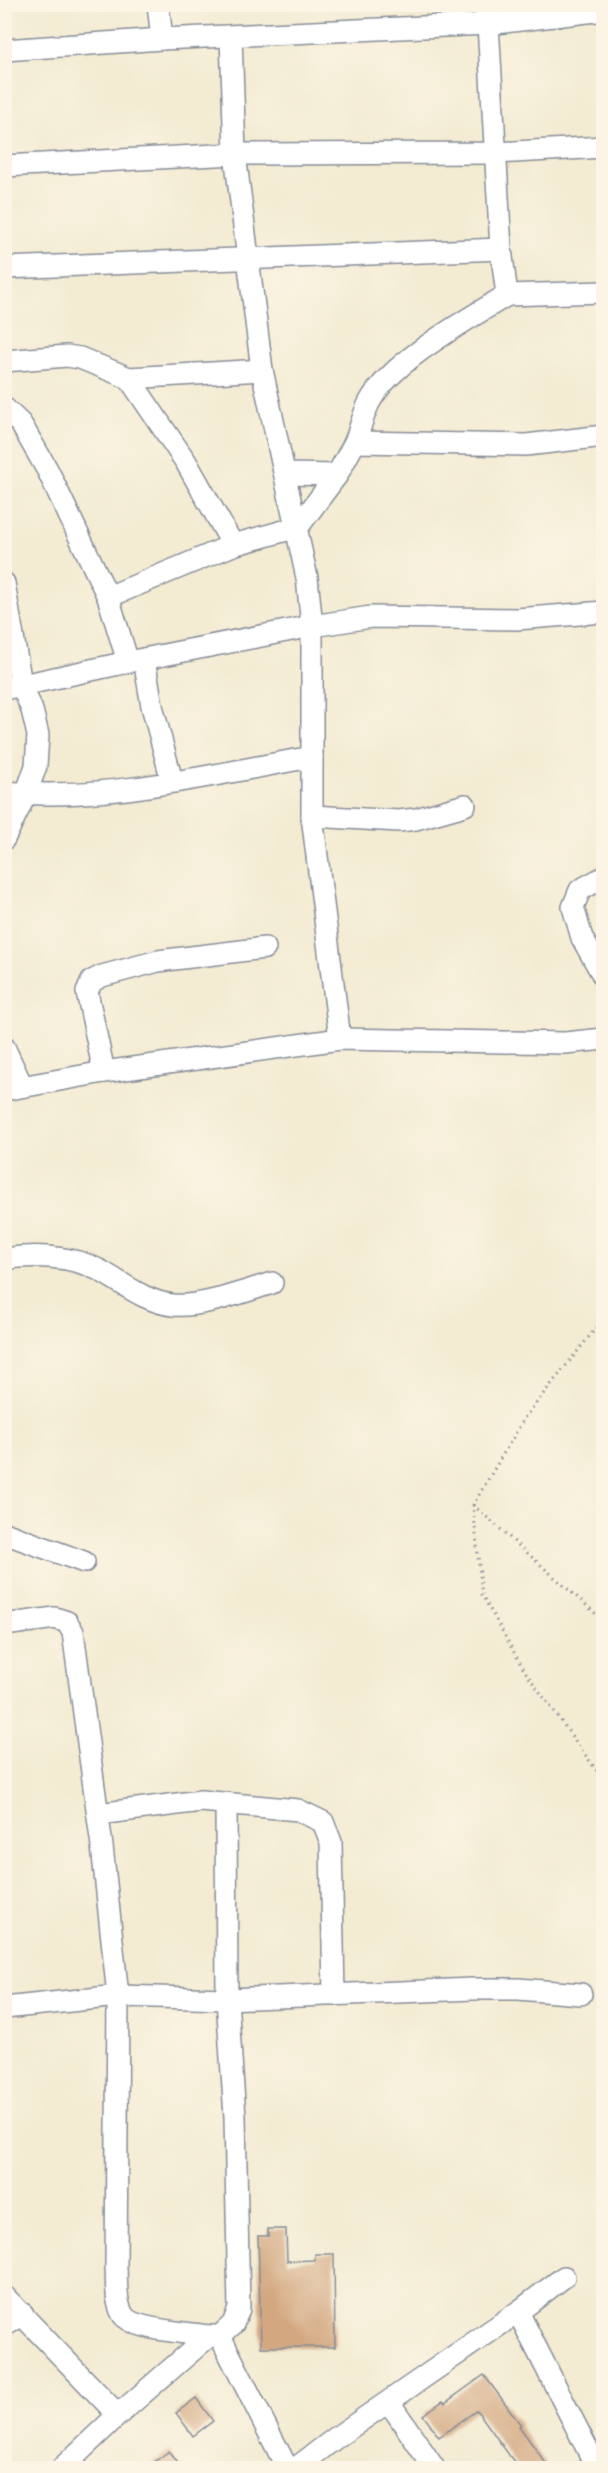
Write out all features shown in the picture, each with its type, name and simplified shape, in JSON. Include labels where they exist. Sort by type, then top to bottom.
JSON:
[{"type":"street","points":[[158,4],[162,39]]},
{"type":"street","points":[[4,50],[162,39],[231,37],[486,14],[603,10]]},
{"type":"street","points":[[486,14],[501,249],[507,294]]},
{"type":"street","points":[[231,37],[235,154],[262,370],[298,527],[307,578],[312,626],[312,816],[340,1039]]},
{"type":"street","points":[[4,166],[235,154],[495,153],[603,147]]},
{"type":"street","points":[[4,268],[501,249]]},
{"type":"street","points":[[108,597],[233,545],[298,527],[337,475],[355,442],[370,402],[382,386],[416,353],[507,294],[603,292]]},
{"type":"street","points":[[4,361],[67,356],[80,358],[129,378],[262,370]]},
{"type":"street","points":[[129,378],[186,462],[233,545]]},
{"type":"street","points":[[4,408],[21,424],[48,471],[108,597],[136,660],[152,706],[172,781]]},
{"type":"street","points":[[355,442],[526,445],[603,436]]},
{"type":"street","points":[[286,474],[337,475]]},
{"type":"street","points":[[4,583],[13,687],[32,710],[38,735],[36,766],[26,794],[4,839]]},
{"type":"street","points":[[13,687],[136,660],[371,617],[517,619],[603,612]]},
{"type":"street","points":[[4,792],[26,794],[104,791],[312,757]]},
{"type":"street","points":[[312,816],[399,821],[416,819],[465,805]]},
{"type":"street","points":[[603,877],[580,890],[573,907],[582,938],[603,977]]},
{"type":"street","points":[[104,1072],[87,993],[92,981],[102,976],[158,961],[265,948]]},
{"type":"street","points":[[4,1047],[13,1088],[104,1072],[340,1039],[555,1043],[603,1039]]},
{"type":"street","points":[[4,1259],[47,1257],[77,1261],[98,1269],[136,1293],[173,1305],[216,1300],[272,1283]]},
{"type":"street","points":[[4,1533],[84,1562]]},
{"type":"street","points":[[4,1625],[56,1618],[67,1622],[73,1632],[98,1814],[118,1996],[116,2268],[117,2295],[122,2315],[133,2324],[215,2336]]},
{"type":"street","points":[[98,1814],[201,1801],[298,1810],[323,1822],[331,1842],[334,1995]]},
{"type":"street","points":[[62,2469],[118,2415],[233,2324],[239,2309],[235,2117],[227,1999],[226,1804]]},
{"type":"street","points":[[4,2008],[118,1996],[227,1999],[473,1989],[518,1989],[580,1994]]},
{"type":"street","points":[[296,2469],[564,2277]]},
{"type":"street","points":[[4,2296],[118,2415]]},
{"type":"street","points":[[518,2312],[597,2469]]},
{"type":"street","points":[[4,2326],[23,2314]]},
{"type":"street","points":[[215,2336],[287,2469]]},
{"type":"street","points":[[389,2402],[435,2469]]},
{"type":"path","points":[[603,1318],[525,1417],[473,1505],[482,1595],[525,1670],[597,1771],[603,1774]]},
{"type":"path","points":[[473,1505],[603,1621]]},
{"type":"path","points":[[603,2333],[601,2340],[603,2347]]},
{"type":"building","points":[[268,2229],[286,2229],[287,2261],[315,2260],[315,2254],[334,2254],[335,2347],[261,2347],[258,2236],[268,2236]]},
{"type":"building","points":[[484,2375],[550,2469],[519,2469],[477,2410],[439,2437],[423,2415],[443,2401],[445,2403]]},
{"type":"building","points":[[196,2398],[213,2421],[193,2436],[176,2413]]},
{"type":"building","points":[[169,2451],[182,2469],[145,2469]]}]
